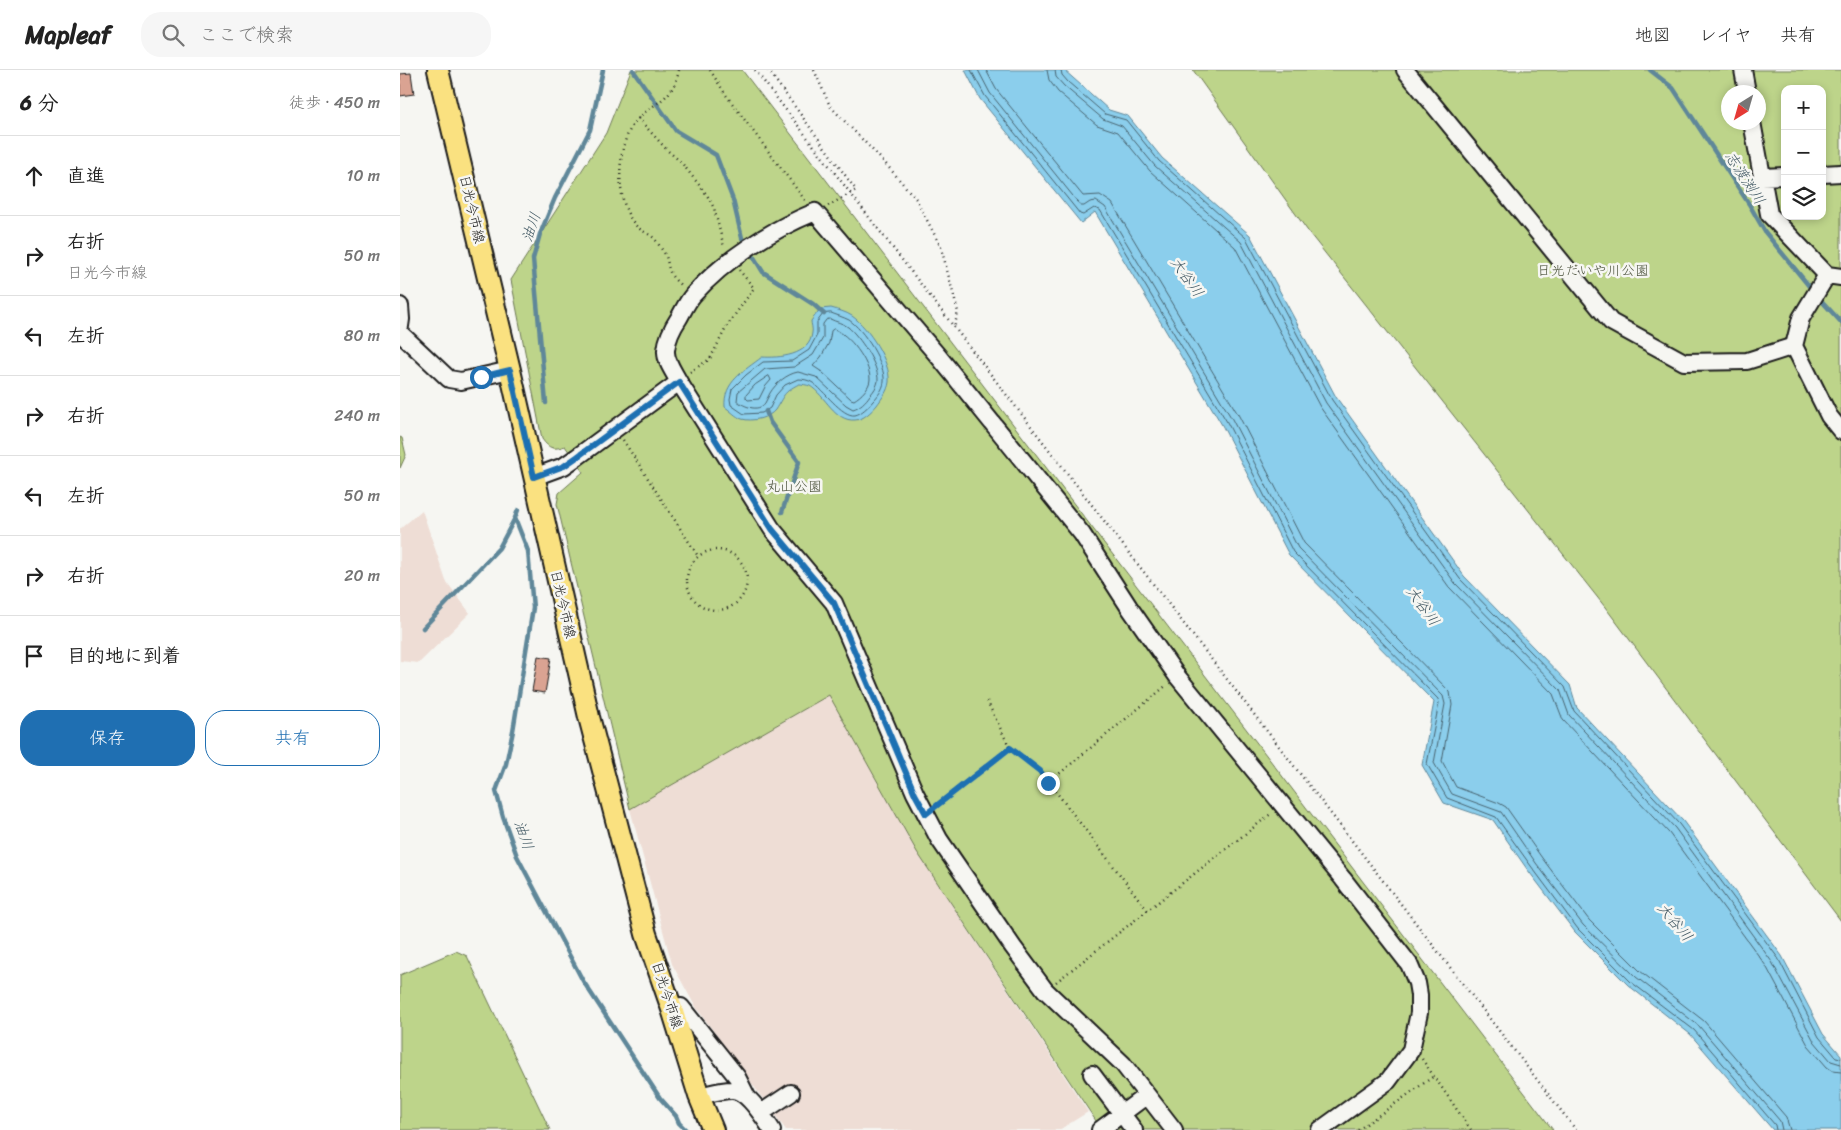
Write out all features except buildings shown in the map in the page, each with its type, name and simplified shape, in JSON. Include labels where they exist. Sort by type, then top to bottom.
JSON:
[{"type":"main road","name":"日光今市線","points":[[438,70],[510,370],[594,736],[646,934],[699,1096],[713,1130]]},
{"type":"street","points":[[1405,70],[1611,322],[1684,362],[1747,361],[1794,346]]},
{"type":"street","points":[[1743,70],[1746,85]]},
{"type":"street","points":[[1753,130],[1769,214],[1834,276],[1801,318],[1794,346],[1829,416],[1841,431]]},
{"type":"street","points":[[1826,174],[1841,173]]},
{"type":"street","points":[[1762,177],[1781,176]]},
{"type":"street","points":[[1174,1130],[1123,1064],[1045,990],[939,839],[915,794],[834,603],[772,529],[668,362],[666,351],[675,325],[691,297],[713,274],[742,252],[815,212],[939,357],[1082,534],[1129,607],[1177,676],[1343,879],[1409,964],[1417,982],[1419,996],[1419,1013],[1411,1050],[1388,1080],[1320,1130]]},
{"type":"street","points":[[400,306],[400,326]]},
{"type":"street","points":[[400,333],[449,379],[461,381],[510,370]]},
{"type":"street","points":[[534,477],[564,466],[646,406],[675,375]]},
{"type":"street","points":[[672,1009],[681,1007],[736,1077],[747,1097],[772,1130]]},
{"type":"street","points":[[1092,1074],[1126,1111],[1134,1130]]},
{"type":"street","points":[[699,1096],[732,1089],[747,1097]]},
{"type":"street","points":[[761,1113],[791,1093]]},
{"type":"street","points":[[1100,1130],[1147,1095]]},
{"type":"path","points":[[679,70],[667,96],[638,118],[630,127],[621,159],[620,179],[626,210],[632,221],[640,230],[654,238],[667,257],[670,274],[691,297]]},
{"type":"path","points":[[710,70],[726,95],[815,212],[856,190],[768,70]]},
{"type":"path","points":[[755,70],[1576,1130]]},
{"type":"path","points":[[814,70],[830,106],[885,163],[916,199],[941,247],[958,312],[954,328]]},
{"type":"path","points":[[638,118],[668,151],[681,162],[707,195],[714,208],[724,247],[742,252],[754,288],[727,326],[710,359],[691,373],[680,368],[675,375]]},
{"type":"path","points":[[623,438],[698,556]]},
{"type":"path","points":[[717,550],[727,551],[740,560],[747,573],[748,583],[745,593],[739,601],[731,607],[722,610],[712,610],[695,600],[687,583],[688,573],[698,556],[717,550]]},
{"type":"path","points":[[1048,783],[1177,676]]},
{"type":"path","points":[[987,701],[1010,748],[1040,771],[1148,911]]},
{"type":"path","points":[[926,814],[1010,748]]},
{"type":"path","points":[[1045,990],[1282,805]]},
{"type":"path","points":[[1411,1050],[1418,1055],[1434,1076],[1471,1130]]},
{"type":"path","points":[[1358,1130],[1434,1076]]},
{"type":"shaded area","points":[[422,510],[446,581],[470,613],[419,663],[400,661],[400,529]]},
{"type":"shaded area","points":[[829,695],[917,852],[1088,1112],[1059,1130],[786,1130],[695,1006],[672,964],[630,809]]},
{"type":"green space","name":"丸山公園","points":[[631,70],[742,70],[1553,1130],[1102,1130],[917,852],[829,695],[630,809],[557,504],[559,493],[583,472],[565,446],[552,448],[542,439],[511,280],[606,133]]},
{"type":"green space","name":"日光だいや川公園","points":[[1193,70],[1841,70],[1841,921],[1605,607],[1310,234]]},
{"type":"green space","points":[[400,437],[402,438],[406,455],[400,468]]},
{"type":"green space","points":[[456,951],[467,956],[550,1130],[400,1130],[400,975]]},
{"type":"water","name":"大谷川","points":[[965,70],[1064,70],[1109,110],[1128,116],[1162,158],[1250,235],[1336,397],[1464,576],[1570,685],[1577,708],[1683,821],[1782,956],[1823,1034],[1841,1055],[1841,1130],[1773,1130],[1690,1034],[1628,985],[1575,932],[1527,869],[1493,820],[1444,803],[1422,765],[1434,702],[1289,555],[1222,425],[1095,212],[1081,223],[980,99]]},
{"type":"water","points":[[831,308],[847,313],[865,328],[877,346],[886,365],[889,374],[887,388],[877,405],[870,412],[858,420],[842,417],[810,386],[800,384],[787,392],[772,413],[760,419],[742,419],[725,407],[727,391],[742,372],[762,357],[785,356],[806,347],[810,341],[812,331],[811,321],[820,309]]},
{"type":"waterway","name":"油川","points":[[546,403],[533,259],[540,234],[555,198],[590,130],[603,70]]},
{"type":"waterway","points":[[633,70],[676,131],[716,155],[733,200],[742,238],[763,272],[813,304],[824,314]]},
{"type":"waterway","name":"志渡渕川","points":[[1650,70],[1673,88],[1749,204],[1765,232],[1813,291]]},
{"type":"waterway","name":"志渡渕川","points":[[1818,297],[1841,322]]},
{"type":"waterway","points":[[766,411],[770,422],[799,462],[782,512]]},
{"type":"waterway","name":"油川","points":[[518,510],[515,518],[528,551],[533,608],[513,731],[506,764],[496,791],[503,817],[517,856],[583,981],[660,1098],[686,1130]]},
{"type":"waterway","points":[[423,628],[499,548],[515,518]]},
{"type":"route","points":[[481,377],[510,370],[534,477],[564,466],[679,382],[772,529],[834,603],[915,794],[926,814],[1010,748],[1040,771],[1048,783]]}]
